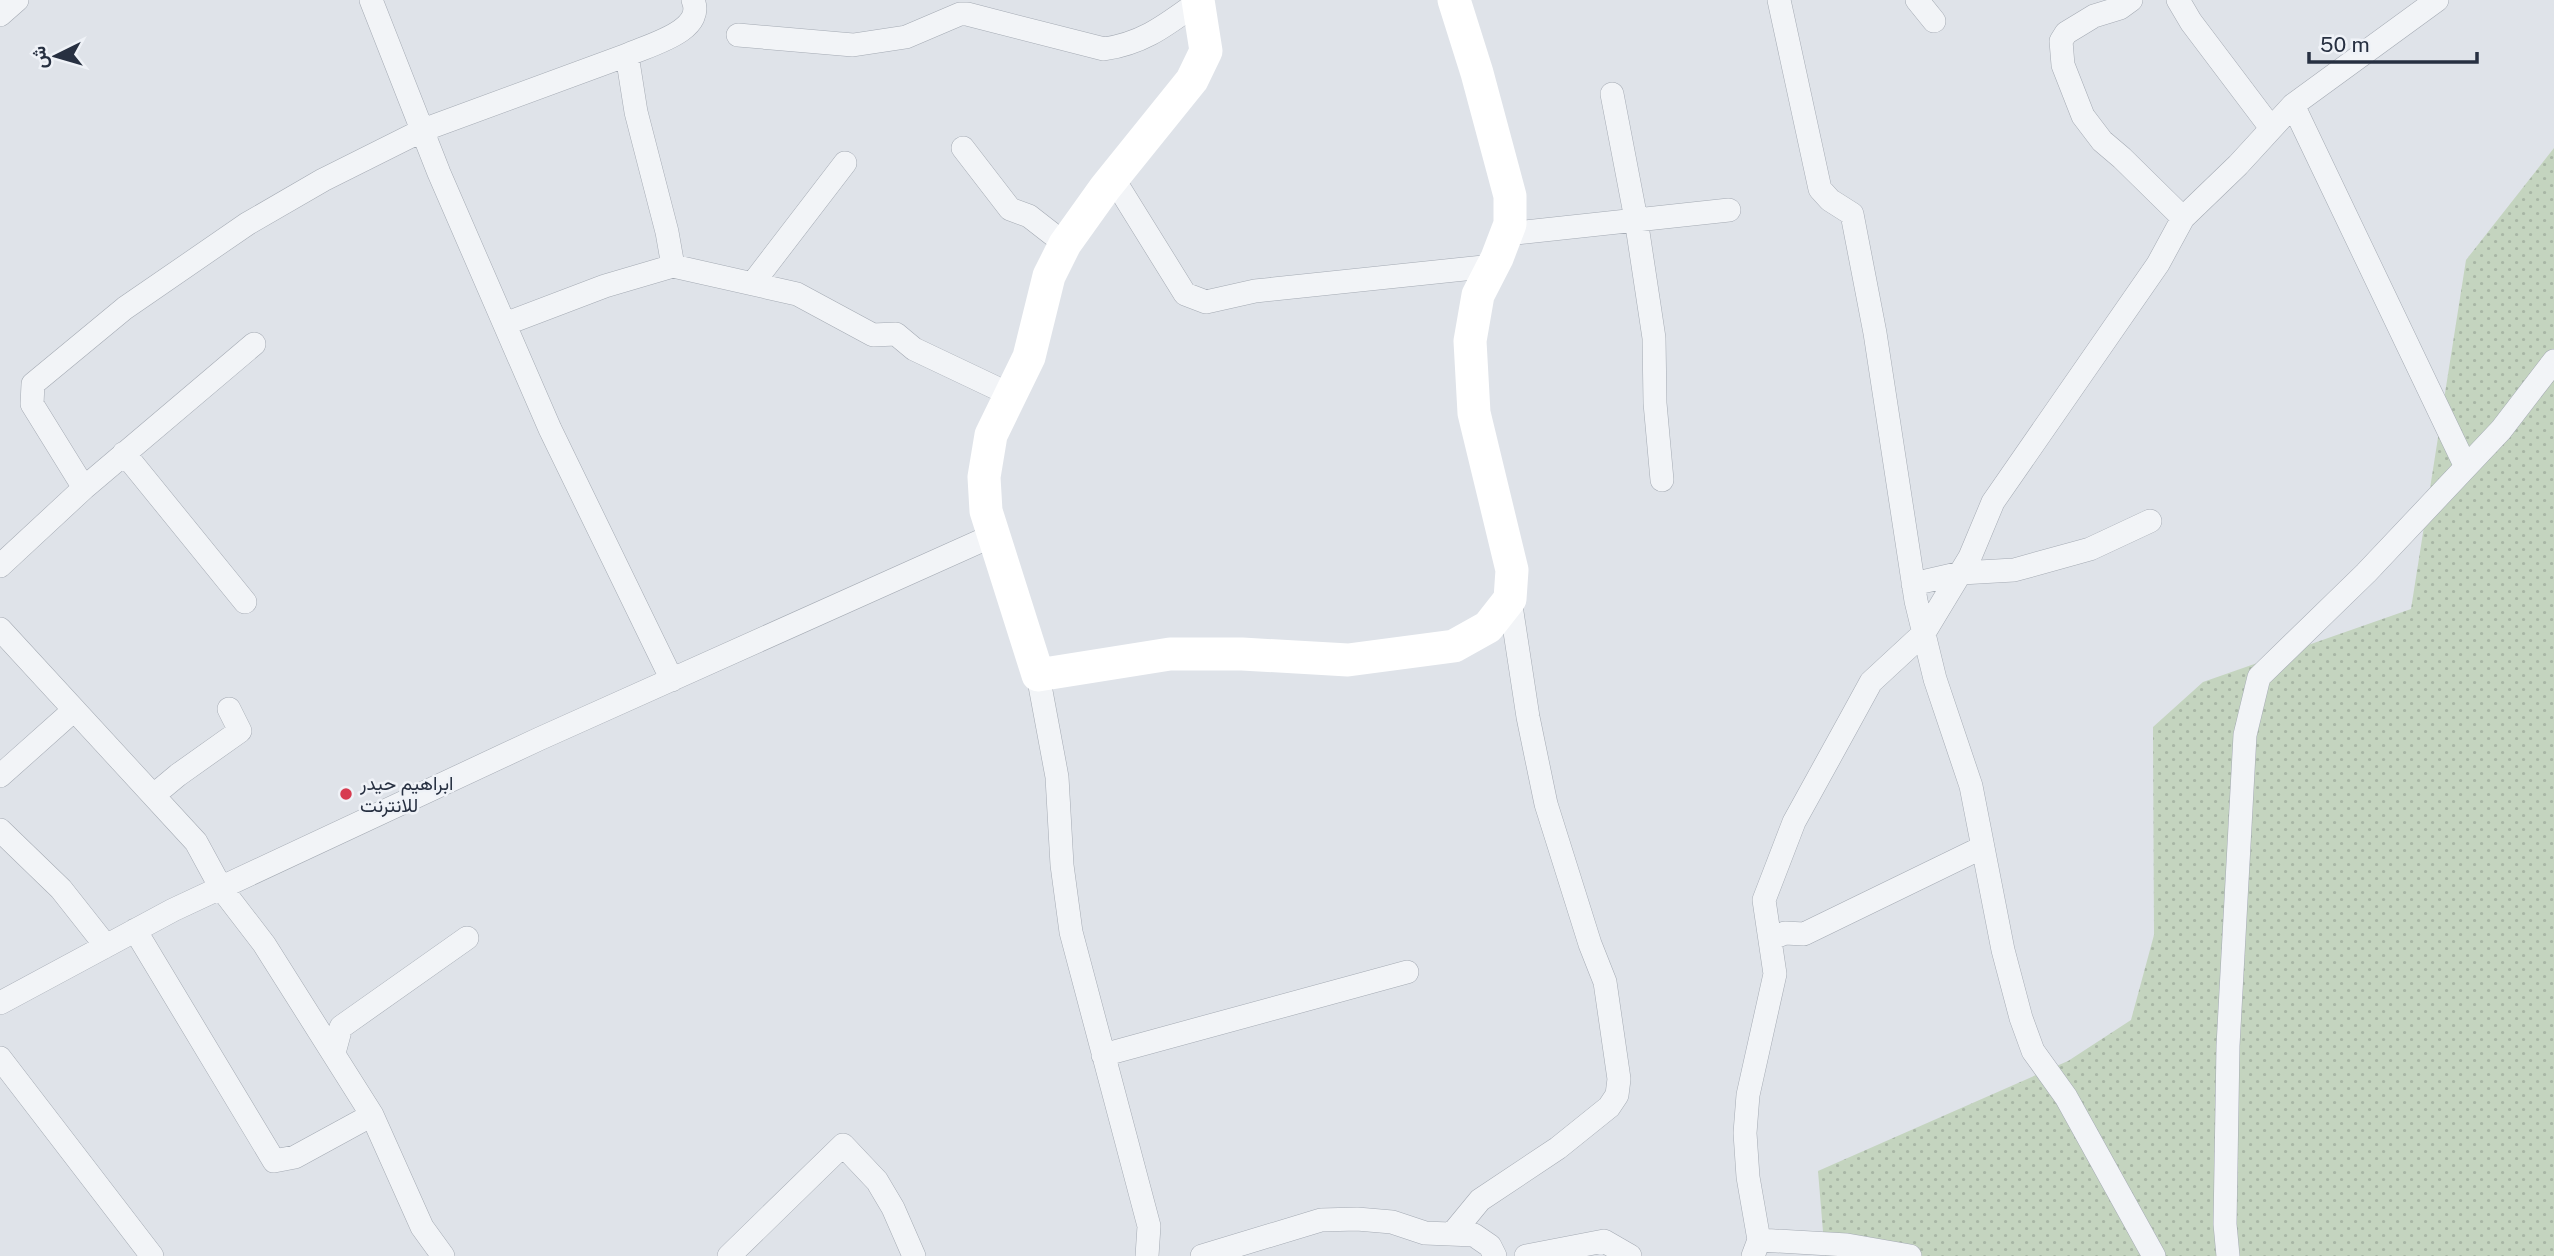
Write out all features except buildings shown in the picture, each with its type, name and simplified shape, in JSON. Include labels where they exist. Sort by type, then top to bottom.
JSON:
[{"type":"street","points":[[0,15],[17,0]]},
{"type":"street","points":[[371,0],[550,429],[672,680]]},
{"type":"street","points":[[84,488],[32,404],[33,384],[125,308],[247,224],[323,180],[423,130],[627,55],[683,30],[694,20],[696,8],[693,0]]},
{"type":"street","points":[[1452,1234],[1480,1200],[1558,1147],[1609,1107],[1617,1096],[1617,1068],[1605,982],[1590,944],[1546,804],[1528,717],[1510,599],[1512,570],[1474,413],[1470,341],[1478,295],[1510,223],[1510,196],[1454,0]]},
{"type":"street","points":[[1779,0],[1820,189],[1830,200],[1852,214],[1875,333],[1913,584],[1935,679],[1971,786],[2003,950],[2021,1018],[2033,1051],[2066,1097],[2154,1256]]},
{"type":"street","points":[[1917,0],[1934,21]]},
{"type":"street","points":[[2131,0],[2120,8],[2094,16],[2066,33],[2062,41],[2063,65],[2083,116],[2102,141],[2183,218]]},
{"type":"street","points":[[2178,0],[2191,22],[2271,128]]},
{"type":"street","points":[[1910,1256],[1847,1245],[1756,1248],[1745,1133],[1748,1095],[1775,974],[1764,900],[1794,822],[1871,681],[1924,633],[1970,557],[1993,502],[2158,264],[2183,218],[2238,165],[2293,105],[2437,0]]},
{"type":"street","points":[[738,35],[853,45],[906,37],[960,14],[965,7],[1104,48],[1126,46],[1152,35],[1198,1],[1206,51],[1192,80],[1113,178],[1065,244],[1049,276],[1029,356],[991,435],[984,477],[986,512],[1038,675],[1057,777],[1062,865],[1071,933],[1149,1226],[1147,1256]]},
{"type":"street","points":[[627,55],[636,112],[667,232],[673,266]]},
{"type":"street","points":[[1612,94],[1636,219],[1654,338],[1655,404],[1662,480]]},
{"type":"street","points":[[2293,105],[2466,467]]},
{"type":"street","points":[[963,148],[1010,209],[1029,216],[1065,244]]},
{"type":"street","points":[[753,283],[845,163]]},
{"type":"street","points":[[1113,178],[1185,294],[1206,302],[1255,291],[1493,266]]},
{"type":"street","points":[[1506,234],[1729,210]]},
{"type":"street","points":[[505,324],[605,286],[673,266],[797,295],[873,335],[896,334],[914,348],[1011,396]]},
{"type":"street","points":[[0,566],[124,453],[254,344]]},
{"type":"street","points":[[2228,1256],[2225,1224],[2228,1046],[2245,735],[2259,677],[2366,573],[2501,430],[2554,361]]},
{"type":"street","points":[[124,453],[245,602]]},
{"type":"street","points":[[1913,584],[1961,573],[2014,570],[2090,549],[2150,521]]},
{"type":"street","points":[[0,1003],[135,930],[221,888],[993,535]]},
{"type":"street","points":[[1038,675],[1170,654],[1242,654],[1349,660],[1454,646],[1488,627],[1510,599]]},
{"type":"street","points":[[0,629],[196,842],[221,888],[264,944],[372,1115],[422,1227],[443,1256]]},
{"type":"street","points":[[154,795],[240,731],[229,709]]},
{"type":"street","points":[[0,776],[74,710]]},
{"type":"street","points":[[0,830],[61,889],[106,946]]},
{"type":"street","points":[[1770,939],[1785,933],[1804,934],[1983,847]]},
{"type":"street","points":[[135,930],[274,1161],[295,1157],[372,1115]]},
{"type":"street","points":[[334,1053],[341,1027],[467,939]]},
{"type":"street","points":[[1103,1055],[1407,972]]},
{"type":"street","points":[[0,1058],[152,1256]]},
{"type":"street","points":[[729,1256],[843,1144],[877,1181],[893,1208],[914,1256]]},
{"type":"street","points":[[1202,1256],[1321,1220],[1357,1219],[1392,1222],[1425,1233],[1474,1235],[1490,1246],[1495,1256]]},
{"type":"street","points":[[1526,1256],[1604,1241],[1630,1256]]},
{"type":"green space","points":[[2554,148],[2554,1256],[1825,1256],[1818,1171],[2068,1061],[2131,1020],[2154,935],[2153,727],[2203,682],[2411,609],[2466,260]]},
{"type":"place","name":"ابراهيم حيدر للانترنت","points":[[346,794]]}]
